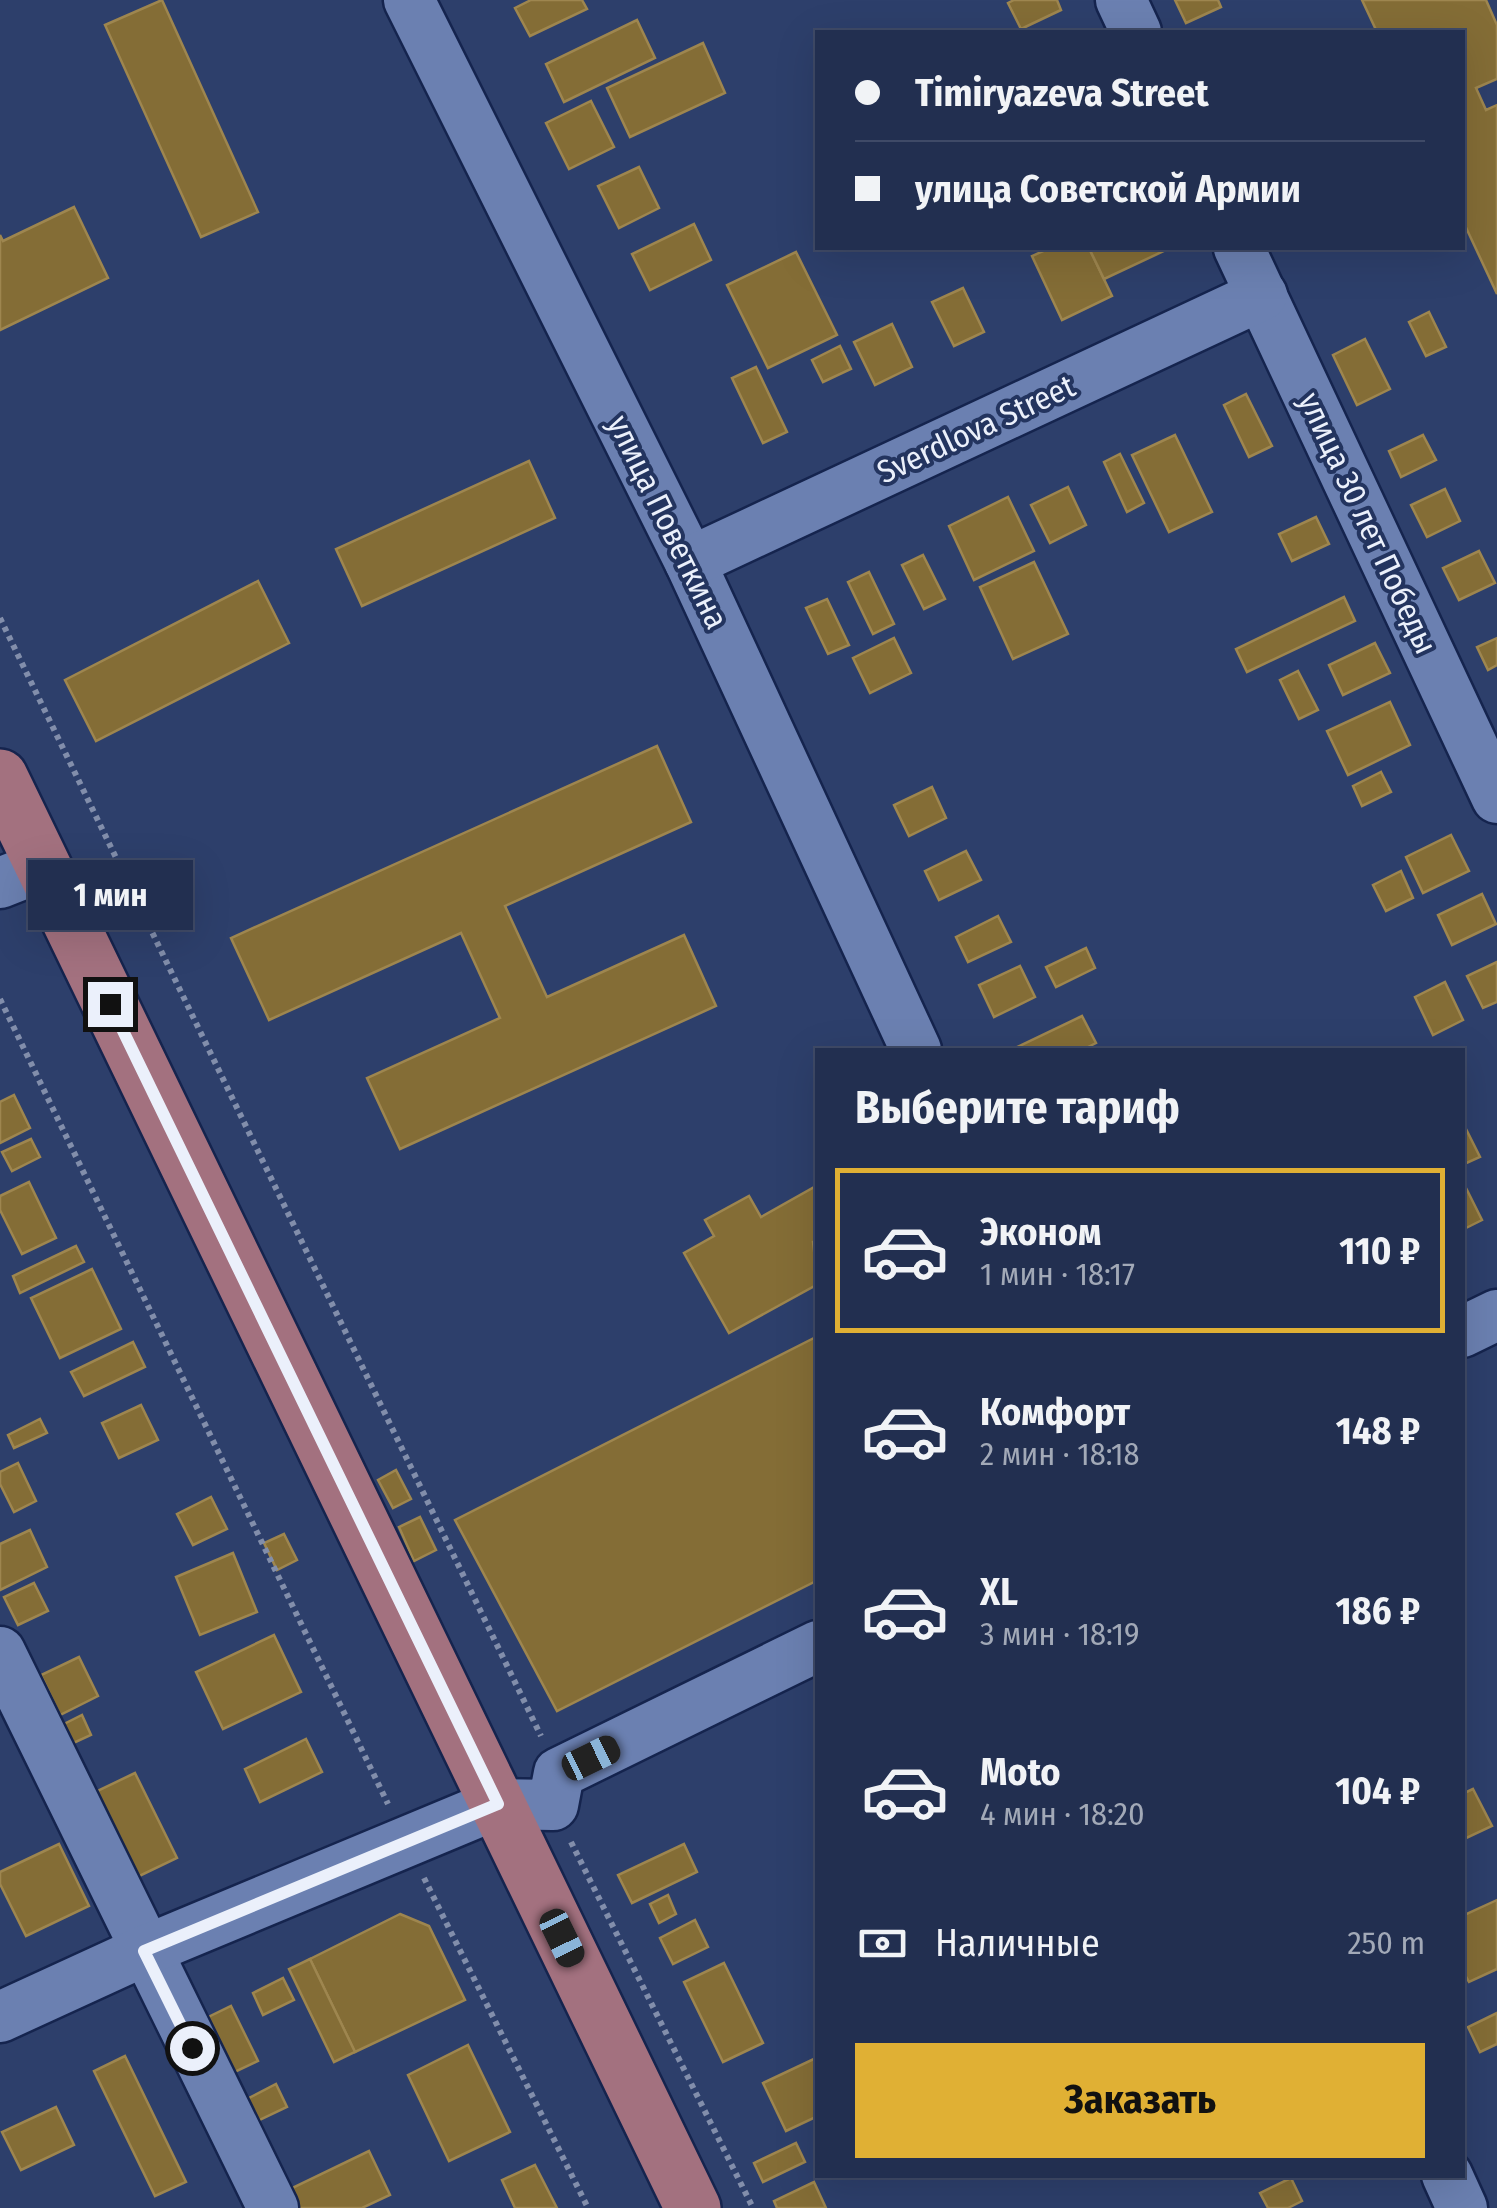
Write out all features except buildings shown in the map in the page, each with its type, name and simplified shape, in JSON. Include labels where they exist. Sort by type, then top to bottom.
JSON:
[{"type":"main road","points":[[0,776],[22,874],[498,1804],[693,2208]]},
{"type":"street","name":"улица Поветкина","points":[[409,0],[690,562],[915,1048]]},
{"type":"street","points":[[1121,0],[1135,30]]},
{"type":"street","name":"улица 30 лет Победы","points":[[1240,250],[1497,798]]},
{"type":"street","name":"Sverdlova Street","points":[[690,562],[1262,295]]},
{"type":"street","points":[[1465,1331],[1497,1315]]},
{"type":"street","points":[[0,2018],[144,1951],[498,1804],[556,1789],[815,1648]]},
{"type":"street","points":[[0,1652],[273,2208]]},
{"type":"street","points":[[1448,2178],[1462,2208]]},
{"type":"path","points":[[0,618],[753,2208]]},
{"type":"path","points":[[0,999],[406,1842],[588,2208]]},
{"type":"route","points":[[110,1004],[498,1804],[144,1951],[192,2048]]}]
